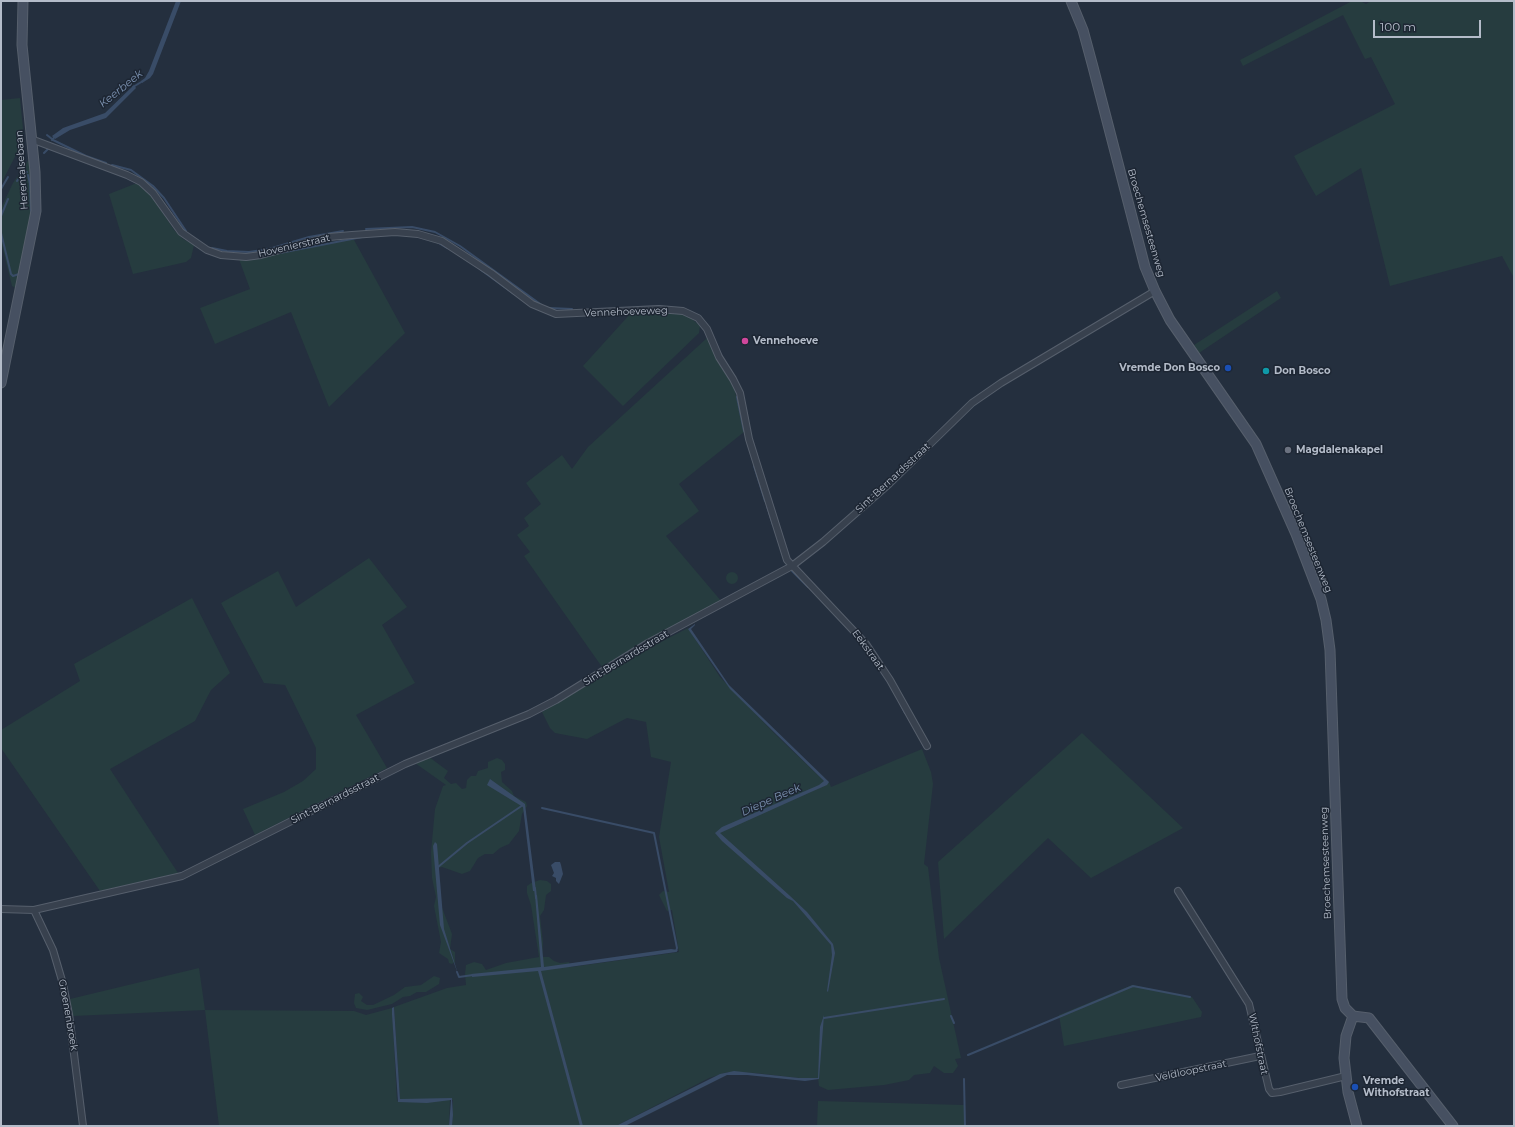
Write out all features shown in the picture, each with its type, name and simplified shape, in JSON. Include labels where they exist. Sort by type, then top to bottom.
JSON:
[{"type":"street","name":"Herentalsebaan","points":[[1,383],[36,217],[36,195],[22,45],[23,1]]},
{"type":"street","name":"Broechemsesteenweg","points":[[1071,1],[1083,30],[1094,67],[1145,267],[1155,291],[1174,325],[1256,444],[1296,534],[1321,599],[1326,620],[1330,650],[1342,999],[1344,1008],[1353,1016]]},
{"type":"street","name":"Hovenierstraat","points":[[31,138],[127,175],[141,182],[153,193],[181,232],[207,250],[221,255],[246,257],[261,255],[329,237],[380,233]]},
{"type":"street","name":"Vennehoeveweg","points":[[380,233],[418,234],[442,241],[491,273],[532,304],[556,314],[659,310],[683,311],[698,318],[707,329],[718,357],[733,379],[740,393],[757,466],[784,552],[792,566]]},
{"type":"street","name":"Sint-Bernardsstraat","points":[[1,909],[34,910],[182,876],[405,764],[536,711],[648,643],[792,566],[823,542],[889,484],[972,403],[1001,383],[1155,291]]},
{"type":"street","name":"Eekstraat","points":[[792,566],[866,644],[890,680],[927,746]]},
{"type":"street","name":"Withofstraat","points":[[1178,891],[1250,1004],[1266,1083],[1272,1092],[1346,1076]]},
{"type":"street","name":"Groenenbroek","points":[[34,910],[53,950],[70,1014],[83,1126]]},
{"type":"street","points":[[1357,1126],[1346,1076],[1345,1046],[1353,1016],[1369,1018],[1453,1126]]},
{"type":"street","name":"Veldloopstraat","points":[[1121,1086],[1260,1056]]},
{"type":"green space","points":[[1352,1],[1360,1],[1366,4],[1371,1],[1514,1],[1514,278],[1502,256],[1390,286],[1361,168],[1316,196],[1294,156],[1395,104],[1371,57],[1365,59],[1343,15],[1243,66],[1240,60]]},
{"type":"green space","points":[[20,98],[24,139],[1,184],[1,100]]},
{"type":"green space","points":[[29,159],[32,179],[31,222],[23,263],[16,288],[12,286],[1,242],[1,208],[13,183]]},
{"type":"green space","points":[[137,183],[153,198],[174,230],[183,239],[194,245],[191,258],[186,262],[133,274],[109,194]]},
{"type":"green space","points":[[353,238],[405,333],[329,407],[291,312],[215,344],[200,308],[250,289],[239,259],[258,259],[294,249]]},
{"type":"green space","points":[[1277,291],[1281,298],[1199,353],[1194,345]]},
{"type":"green space","points":[[666,312],[682,314],[692,319],[700,326],[699,333],[623,406],[583,366],[631,313]]},
{"type":"green space","points":[[707,338],[718,362],[734,387],[744,432],[679,484],[699,511],[666,536],[722,602],[648,639],[602,667],[524,556],[530,552],[517,535],[529,526],[524,518],[541,504],[526,483],[562,455],[572,469],[588,447]]},
{"type":"green space","points":[[369,558],[407,607],[382,625],[415,683],[356,715],[387,768],[255,835],[243,809],[284,792],[303,781],[316,769],[316,748],[285,685],[264,683],[221,603],[278,571],[296,607]]},
{"type":"green space","points":[[730,572],[734,572],[738,578],[734,584],[730,584],[726,580],[726,576]]},
{"type":"green space","points":[[192,598],[230,673],[211,690],[195,721],[110,769],[178,873],[100,891],[1,748],[1,730],[80,681],[74,664]]},
{"type":"green space","points":[[688,628],[720,677],[774,733],[824,781],[829,782],[831,787],[922,749],[931,772],[933,784],[924,864],[928,867],[939,958],[961,1058],[955,1059],[958,1066],[953,1073],[944,1073],[934,1066],[930,1073],[914,1075],[909,1080],[884,1085],[828,1090],[819,1086],[818,1078],[799,1078],[755,1073],[728,1072],[709,1078],[616,1126],[452,1126],[453,1100],[450,1100],[449,1126],[219,1126],[205,1010],[354,1011],[366,1015],[392,1008],[397,1101],[400,1100],[394,1007],[447,988],[466,985],[466,965],[474,962],[482,964],[486,970],[506,963],[539,957],[531,905],[527,893],[527,886],[531,883],[540,880],[547,881],[551,884],[551,891],[546,895],[544,910],[540,916],[543,943],[542,957],[549,957],[560,963],[569,962],[571,967],[679,952],[672,910],[667,911],[659,895],[663,891],[669,892],[659,837],[671,762],[651,757],[646,722],[627,718],[587,739],[555,733],[550,728],[542,712],[637,654]]},
{"type":"green space","points":[[1082,733],[1183,828],[1091,878],[1048,838],[944,939],[938,862]]},
{"type":"green space","points":[[429,757],[448,771],[444,778],[451,784],[456,783],[462,789],[466,788],[467,780],[471,776],[476,776],[478,771],[488,768],[488,762],[497,758],[502,760],[505,764],[505,770],[501,772],[502,782],[512,791],[514,796],[526,802],[527,806],[522,814],[519,831],[509,844],[500,848],[493,854],[485,854],[478,858],[470,871],[462,874],[442,867],[438,868],[441,905],[452,934],[450,949],[455,952],[455,962],[452,964],[449,963],[448,959],[439,953],[441,942],[434,906],[436,897],[432,878],[431,852],[435,809],[443,786],[446,785],[415,763]]},
{"type":"green space","points":[[199,968],[205,1010],[73,1016],[70,999]]},
{"type":"green space","points":[[434,976],[440,978],[439,984],[426,992],[417,992],[410,996],[403,997],[392,1004],[367,1010],[356,1008],[354,1003],[355,994],[359,993],[363,997],[361,1001],[367,1005],[373,1005],[394,995],[405,987],[421,985]]},
{"type":"green space","points":[[1132,985],[1192,997],[1202,1012],[1201,1017],[1064,1046],[1059,1015]]},
{"type":"green space","points":[[818,1101],[964,1105],[964,1126],[817,1126]]},
{"type":"water","points":[[176,1],[181,1],[153,74],[142,83],[141,81],[145,78],[149,71]]},
{"type":"water","points":[[134,85],[136,88],[106,118],[70,130],[55,139],[52,136],[63,128],[105,113]]},
{"type":"water","points":[[695,624],[691,629],[729,685],[829,782],[827,785],[720,833],[807,912],[833,944],[835,953],[828,992],[832,955],[831,945],[793,901],[787,898],[722,841],[715,833],[722,827],[819,785],[824,781],[730,689],[688,629]]},
{"type":"water","points":[[490,779],[525,804],[536,891],[533,891],[523,807],[487,785]]},
{"type":"water","points":[[435,842],[437,844],[444,929],[458,974],[440,925],[433,846]]},
{"type":"water","points":[[555,862],[560,862],[563,874],[559,884],[556,881],[556,878],[552,876],[554,873],[551,865]]},
{"type":"water","points":[[535,895],[537,895],[544,967],[671,949],[678,950],[676,952],[541,971],[583,1126],[580,1126],[538,971],[472,977],[471,974],[541,967]]},
{"type":"water","points":[[394,1007],[400,1099],[452,1098],[452,1126],[449,1126],[451,1100],[427,1103],[398,1102],[392,1015],[392,1008]]},
{"type":"water","points":[[824,1015],[819,1079],[805,1081],[747,1075],[727,1075],[625,1126],[616,1126],[720,1074],[734,1071],[799,1078],[818,1078],[820,1027]]},
{"type":"waterway","name":"Keerbeek","points":[[133,87],[143,81]]},
{"type":"waterway","name":"Keerbeek","points":[[47,135],[52,139]]},
{"type":"waterway","name":"Keerbeek","points":[[52,140],[55,136]]},
{"type":"waterway","points":[[53,140],[86,156],[106,163]]},
{"type":"waterway","name":"Keerbeek","points":[[44,153],[48,149]]},
{"type":"waterway","points":[[112,165],[131,170],[153,186],[164,198],[186,231]]},
{"type":"waterway","name":"Keerbeek","points":[[17,181],[22,173],[27,172]]},
{"type":"waterway","points":[[28,175],[30,184],[31,212]]},
{"type":"waterway","name":"Keerbeek","points":[[1,189],[8,177]]},
{"type":"waterway","points":[[1,216],[8,199]]},
{"type":"waterway","points":[[366,229],[412,227],[435,232],[460,246],[543,306]]},
{"type":"waterway","points":[[212,248],[227,251],[249,252],[269,249],[309,237],[343,231]]},
{"type":"waterway","points":[[1,233],[11,274],[13,276],[19,274]]},
{"type":"waterway","points":[[280,253],[362,237]]},
{"type":"waterway","points":[[437,242],[447,248]]},
{"type":"waterway","points":[[481,270],[514,294]]},
{"type":"waterway","points":[[549,308],[572,309]]},
{"type":"waterway","points":[[737,397],[744,431]]},
{"type":"waterway","points":[[754,466],[765,501]]},
{"type":"waterway","points":[[767,506],[773,525]]},
{"type":"waterway","points":[[792,571],[808,587]]},
{"type":"waterway","points":[[861,643],[872,659]]},
{"type":"waterway","points":[[900,703],[905,713]]},
{"type":"waterway","points":[[438,867],[467,843],[523,805]]},
{"type":"waterway","points":[[542,808],[654,833],[677,948],[676,951]]},
{"type":"waterway","points":[[535,888],[536,898]]},
{"type":"waterway","points":[[457,972],[459,977],[473,975]]},
{"type":"waterway","points":[[968,1055],[1133,986],[1190,997]]},
{"type":"waterway","points":[[824,1018],[944,999]]},
{"type":"waterway","points":[[951,1016],[954,1023]]},
{"type":"waterway","points":[[964,1079],[965,1126]]},
{"type":"place","name":"Vennehoeve","points":[[745,341]]},
{"type":"place","name":"Vremde Don Bosco","points":[[1228,368]]},
{"type":"place","name":"Don Bosco","points":[[1266,371]]},
{"type":"place","name":"Magdalenakapel","points":[[1288,450]]},
{"type":"place","name":"Vremde Withofstraat","points":[[1355,1087]]},
{"type":"water label","name":"Diepe Beek","points":[[771,800]]}]
